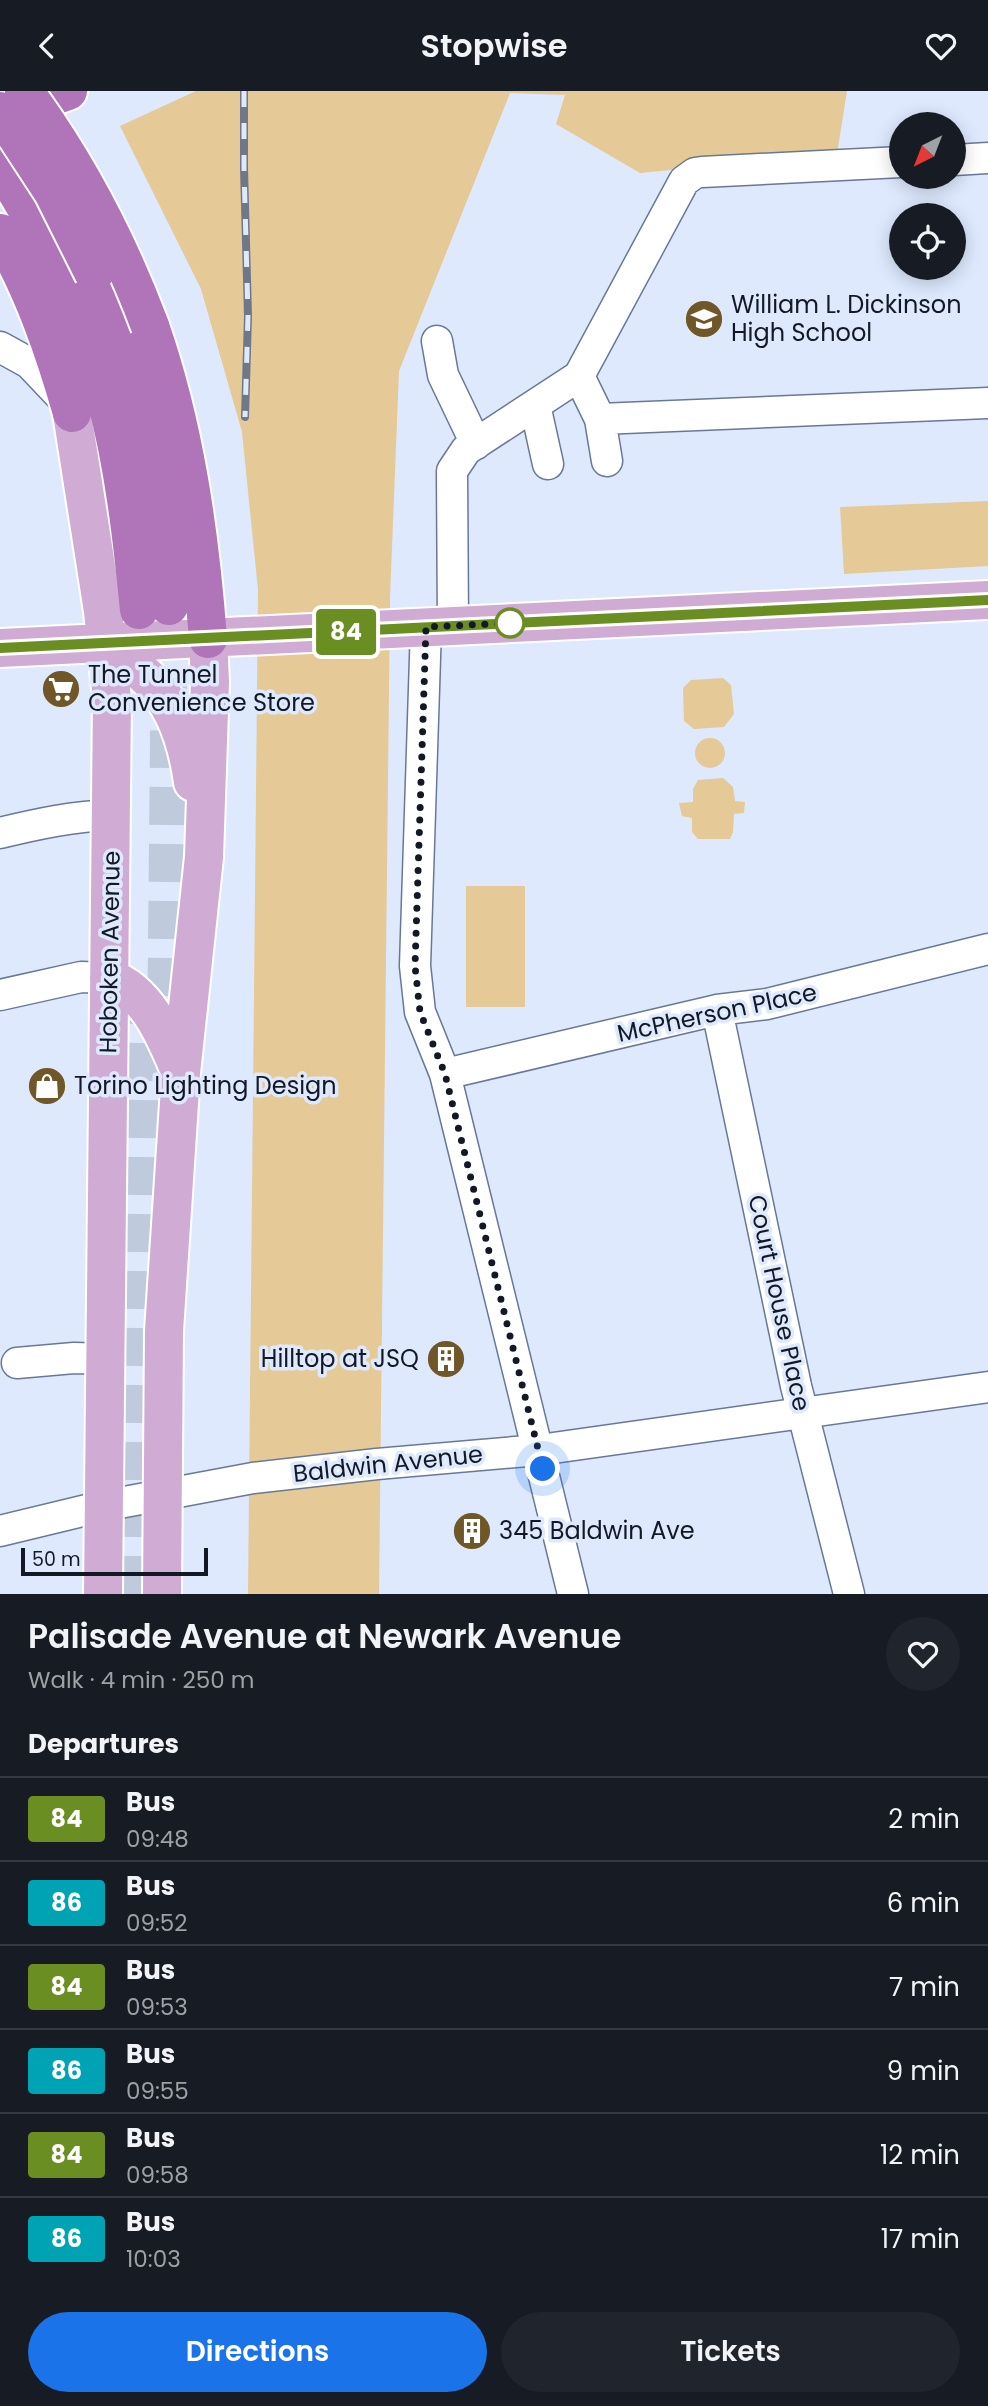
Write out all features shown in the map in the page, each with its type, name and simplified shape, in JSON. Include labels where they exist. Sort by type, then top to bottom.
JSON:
[{"type":"highway","points":[[24,91],[69,156],[98,205],[131,276],[150,326],[171,394],[189,481],[208,639]]},
{"type":"highway","points":[[68,91],[0,113],[53,192],[63,282],[48,334],[72,413]]},
{"type":"highway","points":[[0,166],[38,230],[63,282]]},
{"type":"highway","points":[[0,233],[63,282],[122,348],[143,418],[159,514],[154,608]]},
{"type":"main road","name":"Hoboken Avenue","points":[[72,413],[107,644],[112,699],[103,1594]]},
{"type":"main road","points":[[0,648],[988,600]]},
{"type":"main road","points":[[162,1594],[164,1331],[181,1073],[204,857],[210,681],[208,639]]},
{"type":"main road","points":[[107,644],[156,687],[180,729],[190,759],[204,857]]},
{"type":"main road","points":[[109,978],[123,983],[147,1007],[181,1073]]},
{"type":"street","points":[[966,159],[988,158]]},
{"type":"street","points":[[573,1594],[445,1074],[420,1012],[415,966],[429,627],[452,471],[467,450],[579,376],[679,189],[689,176],[702,172],[889,163]]},
{"type":"street","points":[[437,341],[443,375],[476,444]]},
{"type":"street","name":"Hoboken Avenue","points":[[0,347],[41,373],[62,396],[72,413]]},
{"type":"street","points":[[579,376],[600,419],[607,461]]},
{"type":"street","points":[[600,419],[988,403]]},
{"type":"street","points":[[535,405],[548,464]]},
{"type":"street","points":[[0,833],[85,816],[112,815]]},
{"type":"street","name":"McPherson Place","points":[[445,1074],[717,1010],[767,1004],[988,949]]},
{"type":"street","points":[[0,995],[81,977],[109,978]]},
{"type":"street","name":"Court House Place","points":[[717,1010],[803,1414],[849,1594]]},
{"type":"street","points":[[17,1363],[74,1358],[107,1359]]},
{"type":"street","name":"Baldwin Avenue","points":[[0,1531],[103,1506],[253,1478],[539,1450],[988,1387]]},
{"type":"shaded area","points":[[196,91],[847,91],[837,154],[640,173],[556,124],[565,95],[510,93],[399,371],[390,598],[379,1594],[248,1594],[258,590],[242,432],[201,289],[120,126]]},
{"type":"shaded area","points":[[988,501],[988,566],[844,574],[840,507]]},
{"type":"shaded area","points":[[723,678],[731,685],[734,714],[724,727],[694,729],[684,721],[683,688],[691,680]]},
{"type":"shaded area","points":[[710,738],[720,743],[725,753],[720,763],[710,768],[700,763],[695,753],[700,743]]},
{"type":"shaded area","points":[[723,778],[733,787],[735,801],[745,802],[744,813],[734,814],[730,839],[698,839],[692,832],[692,818],[682,816],[679,803],[693,802],[693,789],[698,780]]},
{"type":"shaded area","points":[[466,886],[525,886],[525,1007],[466,1007]]},
{"type":"tunnel","points":[[166,1053],[169,606]]},
{"type":"tunnel","points":[[135,1594],[141,1010]]},
{"type":"railway","points":[[244,91],[248,316],[245,417]]},
{"type":"bus line","name":"84","points":[[0,648],[988,600]]},
{"type":"place","name":"William L. Dickinson High School","points":[[704,319]]},
{"type":"place","name":"The Tunnel Convenience Store","points":[[61,689]]},
{"type":"place","name":"Torino Lighting Design","points":[[47,1086]]},
{"type":"place","name":"Hilltop at JSQ","points":[[446,1359]]},
{"type":"place","name":"345 Baldwin Ave","points":[[472,1531]]},
{"type":"route","points":[[510,623],[426,627],[415,966],[420,1012],[445,1074],[543,1469]]}]
